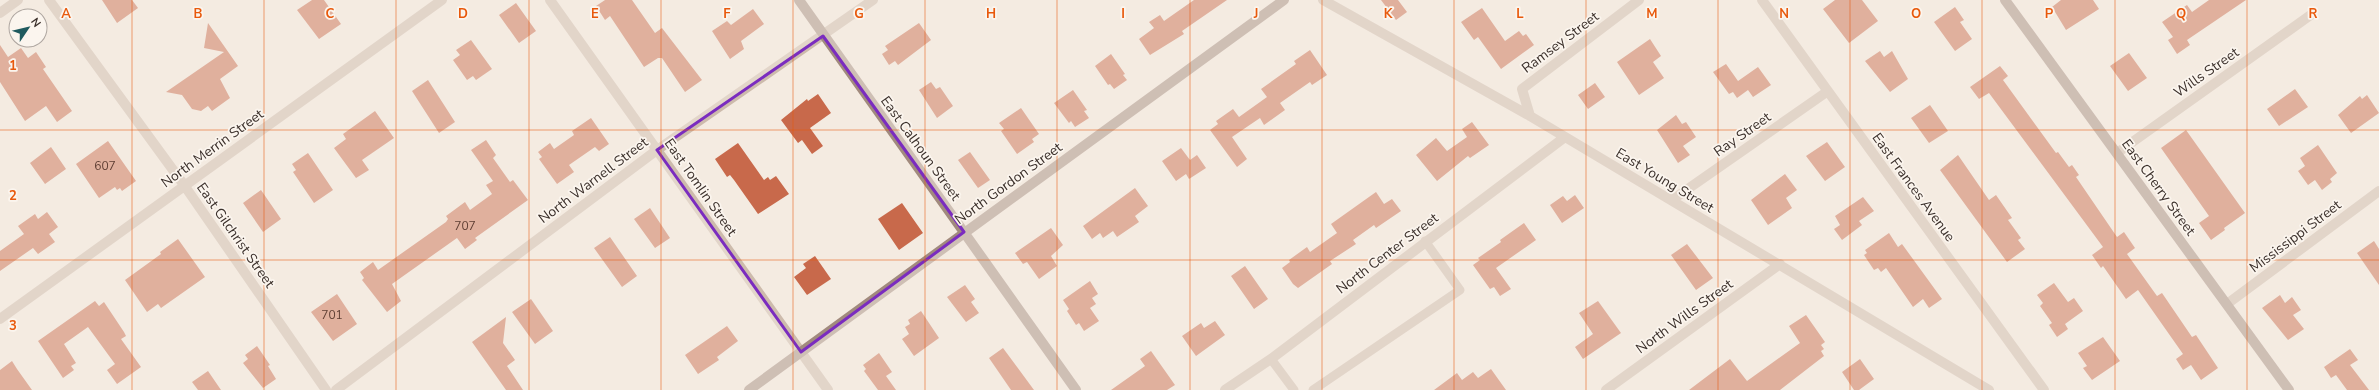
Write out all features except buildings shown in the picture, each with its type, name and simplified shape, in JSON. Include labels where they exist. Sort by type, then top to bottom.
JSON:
[{"type":"street","points":[[0,14],[18,0]]},
{"type":"street","name":"East Gilchrist Street","points":[[49,0],[184,185],[326,390]]},
{"type":"street","name":"North Merrin Street","points":[[0,319],[442,0]]},
{"type":"street","name":"East Tomlin Street","points":[[550,0],[828,390]]},
{"type":"street","name":"East Calhoun Street","points":[[799,0],[823,36],[1076,390]]},
{"type":"street","name":"North Warnell Street","points":[[336,390],[657,150],[873,0]]},
{"type":"street","name":"North Gordon Street","points":[[750,390],[964,232],[1284,0]]},
{"type":"street","name":"East Young Street","points":[[1323,0],[1530,116],[1989,390]]},
{"type":"street","name":"Ramsey Street","points":[[1530,116],[1522,89],[1639,0]]},
{"type":"street","name":"East Frances Avenue","points":[[1762,0],[2044,390]]},
{"type":"street","name":"East Cherry Street","points":[[2005,0],[2289,390]]},
{"type":"street","name":"Wills Street","points":[[2117,153],[2312,14]]},
{"type":"street","name":"Ray Street","points":[[1672,200],[1828,91]]},
{"type":"street","name":"North Center Street","points":[[1225,390],[1271,359],[1425,241],[1565,137]]},
{"type":"street","name":"Mississippi Street","points":[[2227,304],[2379,191]]},
{"type":"street","name":"North Wills Street","points":[[1606,390],[1780,264]]},
{"type":"lane","points":[[1313,390],[1460,290],[1425,241]]},
{"type":"lane","points":[[1271,359],[1294,390]]},
{"type":"highlighted area","points":[[823,36],[964,232],[801,352],[657,150]]}]
